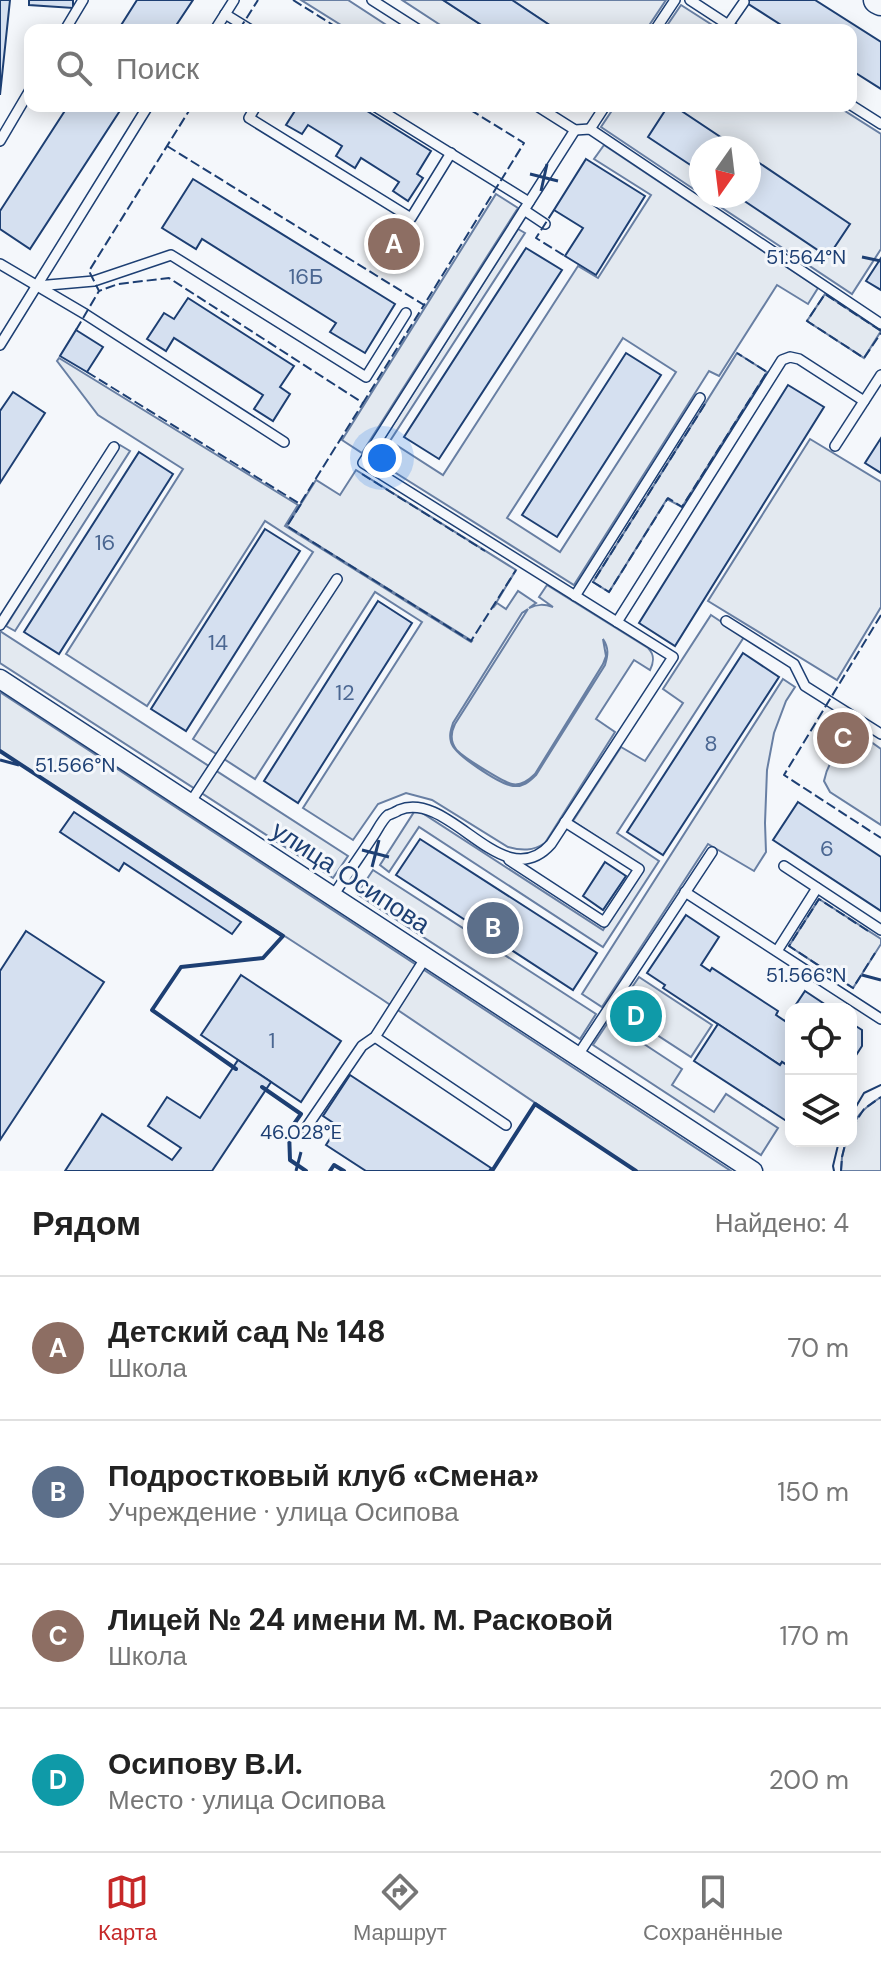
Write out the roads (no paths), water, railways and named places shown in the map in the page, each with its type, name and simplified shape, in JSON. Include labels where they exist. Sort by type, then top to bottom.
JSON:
[{"type":"street","name":"улица Осипова","points":[[0,679],[753,1171]]},
{"type":"lane","points":[[69,24],[83,0]]},
{"type":"lane","points":[[219,24],[234,0]]},
{"type":"lane","points":[[372,0],[410,24]]},
{"type":"lane","points":[[659,24],[675,0]]},
{"type":"lane","points":[[690,0],[726,24]]},
{"type":"lane","points":[[734,24],[744,2]]},
{"type":"lane","points":[[225,14],[241,24]]},
{"type":"lane","points":[[0,141],[24,100]]},
{"type":"lane","points":[[857,109],[881,124]]},
{"type":"lane","points":[[0,345],[144,112]]},
{"type":"lane","points":[[252,112],[249,118],[411,218],[451,153]]},
{"type":"lane","points":[[384,112],[451,153],[526,206],[545,224]]},
{"type":"lane","points":[[546,112],[575,130],[590,129],[881,324]]},
{"type":"lane","points":[[590,129],[601,112]]},
{"type":"lane","points":[[503,856],[519,860],[542,854],[673,657],[363,463],[575,130]]},
{"type":"lane","points":[[37,286],[94,281],[171,255],[366,377],[406,313]]},
{"type":"lane","points":[[0,264],[85,314],[284,442]]},
{"type":"lane","points":[[617,622],[782,360],[790,357],[799,359],[864,401]]},
{"type":"lane","points":[[835,446],[881,375]]},
{"type":"lane","points":[[575,596],[700,398]]},
{"type":"lane","points":[[0,625],[114,447]]},
{"type":"lane","points":[[190,803],[337,579]]},
{"type":"lane","points":[[726,621],[794,664],[805,686],[881,734]]},
{"type":"lane","points":[[333,896],[388,815],[409,806],[428,810],[604,922],[639,869],[565,822]]},
{"type":"lane","points":[[578,1055],[712,852]]},
{"type":"lane","points":[[784,866],[881,930]]},
{"type":"lane","points":[[777,951],[817,888]]},
{"type":"lane","points":[[685,892],[881,1019]]},
{"type":"lane","points":[[306,1128],[362,1046],[375,1037],[426,957]]},
{"type":"lane","points":[[375,1037],[506,1125]]},
{"type":"tram line","points":[[857,1105],[864,1093],[881,1085]]},
{"type":"tram line","points":[[834,1171],[838,1147]]},
{"type":"place","name":"Детский сад № 148","points":[[394,244]]},
{"type":"place","name":"Лицей № 24 имени М. М. Расковой","points":[[843,738]]},
{"type":"place","name":"Подростковый клуб «Смена»","points":[[493,928]]},
{"type":"place","name":"Осипову В.И.","points":[[636,1016]]}]
